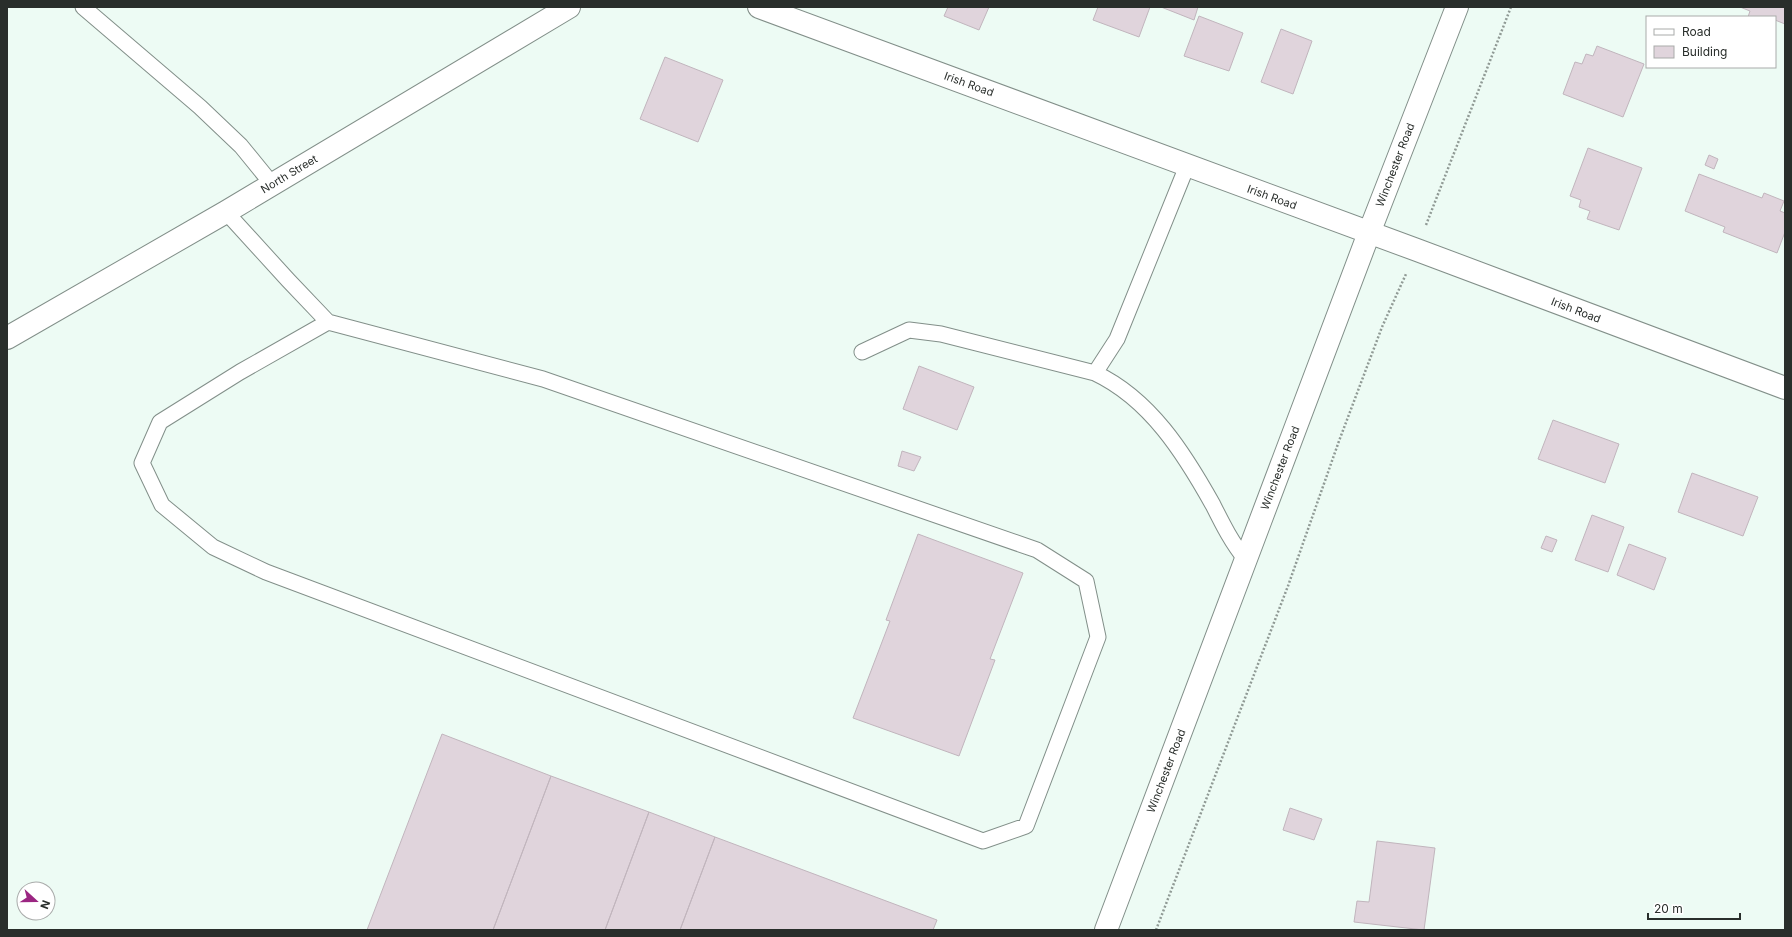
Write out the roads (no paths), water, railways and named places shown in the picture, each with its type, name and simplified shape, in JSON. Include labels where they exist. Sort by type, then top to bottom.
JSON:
[{"type":"street","name":"North Street","points":[[7,338],[226,212],[569,7]]},
{"type":"street","name":"Irish Road","points":[[759,7],[1417,250],[1785,388]]},
{"type":"street","name":"Winchester Road","points":[[1106,930],[1369,233],[1457,7]]},
{"type":"lane","points":[[83,7],[200,107],[241,146],[272,184]]},
{"type":"lane","points":[[1095,373],[1117,339],[1188,166]]},
{"type":"lane","points":[[226,212],[328,322],[543,379],[1036,550],[1086,581],[1098,637],[1026,826],[983,841],[266,572],[213,546],[162,505],[142,463],[160,422],[240,372],[328,322]]},
{"type":"lane","points":[[862,352],[909,330],[941,334],[1095,373],[1113,381],[1136,400],[1157,421],[1178,448],[1212,504],[1233,545],[1246,560]]}]
